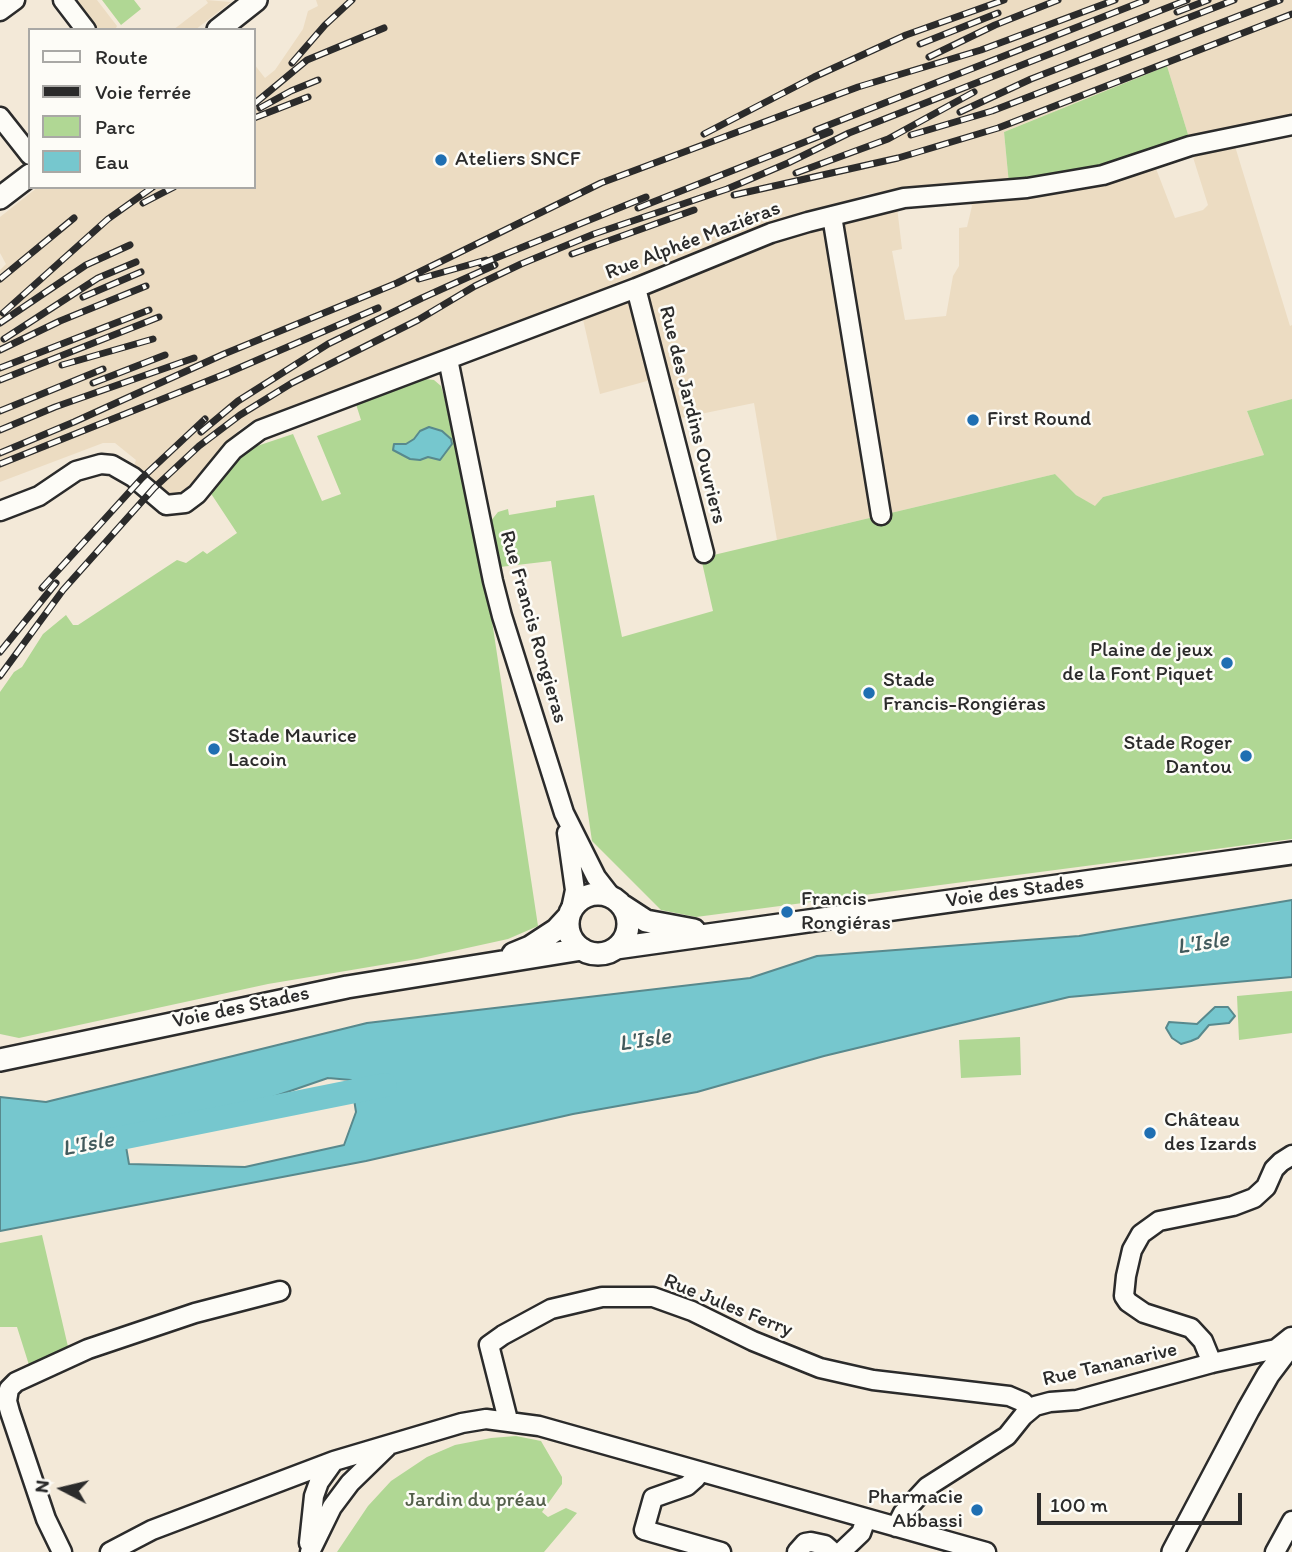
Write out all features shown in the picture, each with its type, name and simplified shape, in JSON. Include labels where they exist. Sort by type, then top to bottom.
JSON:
[{"type":"main road","points":[[220,28],[250,2]]},
{"type":"main road","points":[[0,198],[28,177]]},
{"type":"main road","name":"Voie des Stades","points":[[616,948],[1292,853]]},
{"type":"main road","points":[[592,894],[616,900],[627,914],[627,933],[616,948],[596,954],[582,949],[570,935],[570,913],[583,897],[592,894]]},
{"type":"main road","name":"Voie des Stades","points":[[616,900],[646,921],[665,926],[738,931]]},
{"type":"main road","name":"Voie des Stades","points":[[484,966],[530,947],[556,930],[570,913]]},
{"type":"main road","name":"Voie des Stades","points":[[0,1060],[347,987],[582,949]]},
{"type":"main road","points":[[1172,1552],[1248,1410],[1292,1343]]},
{"type":"main road","points":[[1185,1552],[1292,1350]]},
{"type":"street","points":[[0,11],[15,0]]},
{"type":"street","points":[[63,0],[84,28]]},
{"type":"street","points":[[0,117],[28,152]]},
{"type":"street","name":"Rue Alphée Maziéras","points":[[0,511],[39,496],[76,471],[102,464],[112,465],[133,477],[166,505],[185,503],[197,494],[233,450],[260,430],[636,288],[771,233],[904,198],[1027,188],[1102,175],[1190,146],[1292,125]]},
{"type":"street","points":[[832,216],[881,515]]},
{"type":"street","name":"Rue des Jardins Ouvriers","points":[[636,288],[704,553]]},
{"type":"street","name":"Rue Francis Rongieras","points":[[448,359],[492,581],[564,813],[596,877],[616,900]]},
{"type":"street","points":[[564,813],[575,890],[570,913]]},
{"type":"street","points":[[1212,1363],[1198,1334],[1191,1328],[1136,1310],[1124,1296],[1128,1262],[1137,1240],[1147,1228],[1171,1217],[1247,1202],[1266,1187],[1281,1162],[1292,1156]]},
{"type":"street","points":[[62,1552],[46,1518],[10,1412],[7,1401],[9,1389],[16,1381],[88,1349],[195,1313],[280,1291]]},
{"type":"street","name":"Rue Jules Ferry","points":[[508,1420],[489,1345],[551,1309],[602,1297],[653,1297],[692,1311],[753,1341],[820,1368],[873,1380],[1009,1396],[1023,1402],[1030,1410]]},
{"type":"street","name":"Rue Tananarive","points":[[896,1527],[903,1513],[927,1487],[1007,1436],[1030,1410],[1041,1404],[1077,1401],[1212,1363],[1276,1349],[1292,1337]]},
{"type":"street","points":[[110,1552],[152,1530],[334,1461],[462,1423],[486,1419],[539,1426],[986,1552]]},
{"type":"street","points":[[309,1552],[332,1507],[350,1483],[387,1447]]},
{"type":"street","points":[[334,1461],[350,1483]]},
{"type":"street","points":[[309,1552],[314,1496],[319,1482],[334,1461]]},
{"type":"street","points":[[697,1471],[696,1478],[687,1486],[653,1498],[644,1530],[721,1552]]},
{"type":"street","points":[[286,1478],[306,1482],[312,1488],[314,1496]]},
{"type":"street","points":[[841,1552],[855,1541],[866,1519]]},
{"type":"street","points":[[1275,1552],[1292,1521]]},
{"type":"street","points":[[797,1552],[800,1547],[811,1542],[825,1545],[833,1552]]},
{"type":"shaded area","points":[[74,0],[97,0],[117,26],[95,28]]},
{"type":"shaded area","points":[[206,0],[231,2],[198,28],[176,28],[208,3]]},
{"type":"shaded area","points":[[316,0],[1292,0],[1292,120],[1190,141],[1167,66],[1004,132],[1009,184],[867,194],[253,421],[240,429],[183,493],[164,495],[134,466],[136,460],[115,443],[103,443],[0,482],[0,270],[6,264],[0,253],[0,217],[35,189],[256,189],[256,67],[265,78],[275,70],[303,29],[308,11],[318,6]]},
{"type":"shaded area","points":[[1234,143],[1290,326],[1292,325],[1292,399],[1247,411],[1264,455],[1103,497],[1095,507],[1076,495],[1055,474],[777,540],[754,403],[676,419],[665,376],[600,394],[582,315],[781,239],[897,207],[902,249],[892,251],[905,320],[946,316],[953,276],[959,266],[959,228],[967,227],[972,206],[969,200],[1056,194],[1155,166],[1175,218],[1203,210],[1208,205],[1192,154]]},
{"type":"green space","points":[[102,0],[134,0],[141,9],[121,25]]},
{"type":"green space","points":[[1167,66],[1190,141],[1102,169],[1009,184],[1004,132]]},
{"type":"green space","name":"Stade Maurice Lacoin","points":[[417,378],[434,380],[441,386],[444,396],[489,601],[538,926],[508,939],[417,959],[268,984],[19,1038],[0,1034],[0,692],[14,672],[22,667],[43,634],[66,615],[73,625],[78,625],[177,560],[186,563],[203,551],[207,554],[237,533],[208,489],[241,449],[293,434],[322,501],[341,494],[317,436],[361,420],[355,401]]},
{"type":"green space","name":"Stade Francis-Rongiéras","points":[[1292,399],[1292,839],[696,917],[661,910],[592,841],[551,561],[500,567],[490,522],[498,512],[508,509],[509,515],[556,507],[556,501],[594,495],[622,637],[713,611],[701,558],[1055,474],[1076,495],[1095,506],[1103,497],[1264,455],[1247,411]]},
{"type":"green space","points":[[1292,991],[1292,1033],[1239,1040],[1237,996]]},
{"type":"green space","points":[[1020,1037],[1021,1075],[961,1078],[959,1040]]},
{"type":"green space","points":[[42,1235],[69,1351],[29,1365],[17,1327],[0,1327],[0,1243]]},
{"type":"green space","name":"Jardin du préau","points":[[516,1436],[541,1441],[562,1477],[562,1484],[542,1512],[548,1517],[566,1508],[577,1513],[544,1552],[337,1552],[368,1506],[391,1481],[427,1457],[455,1445]]},
{"type":"water","points":[[429,427],[442,431],[451,439],[452,444],[440,460],[428,457],[410,459],[393,450],[394,444],[406,444],[420,431]]},
{"type":"water","points":[[1292,900],[1292,977],[1069,997],[824,1056],[697,1092],[573,1114],[366,1161],[0,1231],[0,1097],[46,1102],[367,1023],[750,978],[817,956],[1079,936]],"holes":[[[328,1078],[351,1080],[356,1112],[344,1145],[245,1167],[129,1164],[123,1129],[264,1100]]]},
{"type":"water","points":[[1215,1007],[1228,1007],[1235,1016],[1229,1023],[1209,1025],[1198,1038],[1181,1044],[1172,1038],[1166,1028],[1169,1022],[1197,1024]]},
{"type":"waterway","name":"L'Isle","points":[[91,1144],[385,1085]]},
{"type":"railway","points":[[292,63],[325,25],[352,0]]},
{"type":"railway","points":[[704,134],[814,77],[906,35],[1004,0]]},
{"type":"railway","points":[[929,57],[995,25],[1058,0]]},
{"type":"railway","points":[[0,453],[224,354],[397,283],[601,183],[858,87],[981,50],[1115,0]]},
{"type":"railway","points":[[816,130],[1146,0]]},
{"type":"railway","points":[[0,676],[63,590],[154,488],[199,446],[240,415],[292,383],[418,320],[475,286],[521,264],[594,234],[727,189],[849,133],[1187,0]]},
{"type":"railway","points":[[1177,12],[1208,0]]},
{"type":"railway","points":[[960,112],[1031,79],[1234,0]]},
{"type":"railway","points":[[911,135],[992,111],[1280,0]]},
{"type":"railway","points":[[920,44],[998,13]]},
{"type":"railway","points":[[734,195],[898,158],[998,128],[1292,14]]},
{"type":"railway","points":[[256,102],[307,60],[384,28]]},
{"type":"railway","points":[[260,108],[318,80]]},
{"type":"railway","points":[[796,173],[888,139],[974,92]]},
{"type":"railway","points":[[256,117],[308,97]]},
{"type":"railway","points":[[638,208],[830,132]]},
{"type":"railway","points":[[3,313],[108,219],[150,189]]},
{"type":"railway","points":[[143,203],[170,189]]},
{"type":"railway","points":[[481,264],[646,197]]},
{"type":"railway","points":[[572,254],[694,210]]},
{"type":"railway","points":[[0,279],[74,218]]},
{"type":"railway","points":[[0,323],[86,265],[130,245]]},
{"type":"railway","points":[[419,279],[486,260]]},
{"type":"railway","points":[[4,339],[98,278],[136,262]]},
{"type":"railway","points":[[201,432],[238,401],[328,344],[495,265]]},
{"type":"railway","points":[[83,297],[141,272]]},
{"type":"railway","points":[[0,350],[60,321],[146,286]]},
{"type":"railway","points":[[0,464],[225,374],[378,308]]},
{"type":"railway","points":[[0,368],[149,310]]},
{"type":"railway","points":[[0,380],[159,317]]},
{"type":"railway","points":[[62,365],[153,339]]},
{"type":"railway","points":[[93,383],[165,355]]},
{"type":"railway","points":[[0,430],[55,407],[194,358]]},
{"type":"railway","points":[[0,411],[103,369]]},
{"type":"railway","points":[[42,588],[142,478],[205,419]]},
{"type":"railway","points":[[0,652],[56,583]]},
{"type":"place","name":"Ateliers SNCF","points":[[441,160]]},
{"type":"place","name":"First Round","points":[[973,420]]},
{"type":"place","name":"Plaine de jeux de la Font Piquet","points":[[1227,663]]},
{"type":"place","name":"Stade Francis-Rongiéras","points":[[869,693]]},
{"type":"place","name":"Stade Maurice Lacoin","points":[[214,749]]},
{"type":"place","name":"Stade Roger Dantou","points":[[1246,756]]},
{"type":"place","name":"Francis Rongiéras","points":[[787,912]]},
{"type":"place","name":"Château des Izards","points":[[1150,1133]]},
{"type":"place","name":"Pharmacie Abbassi","points":[[977,1510]]}]
